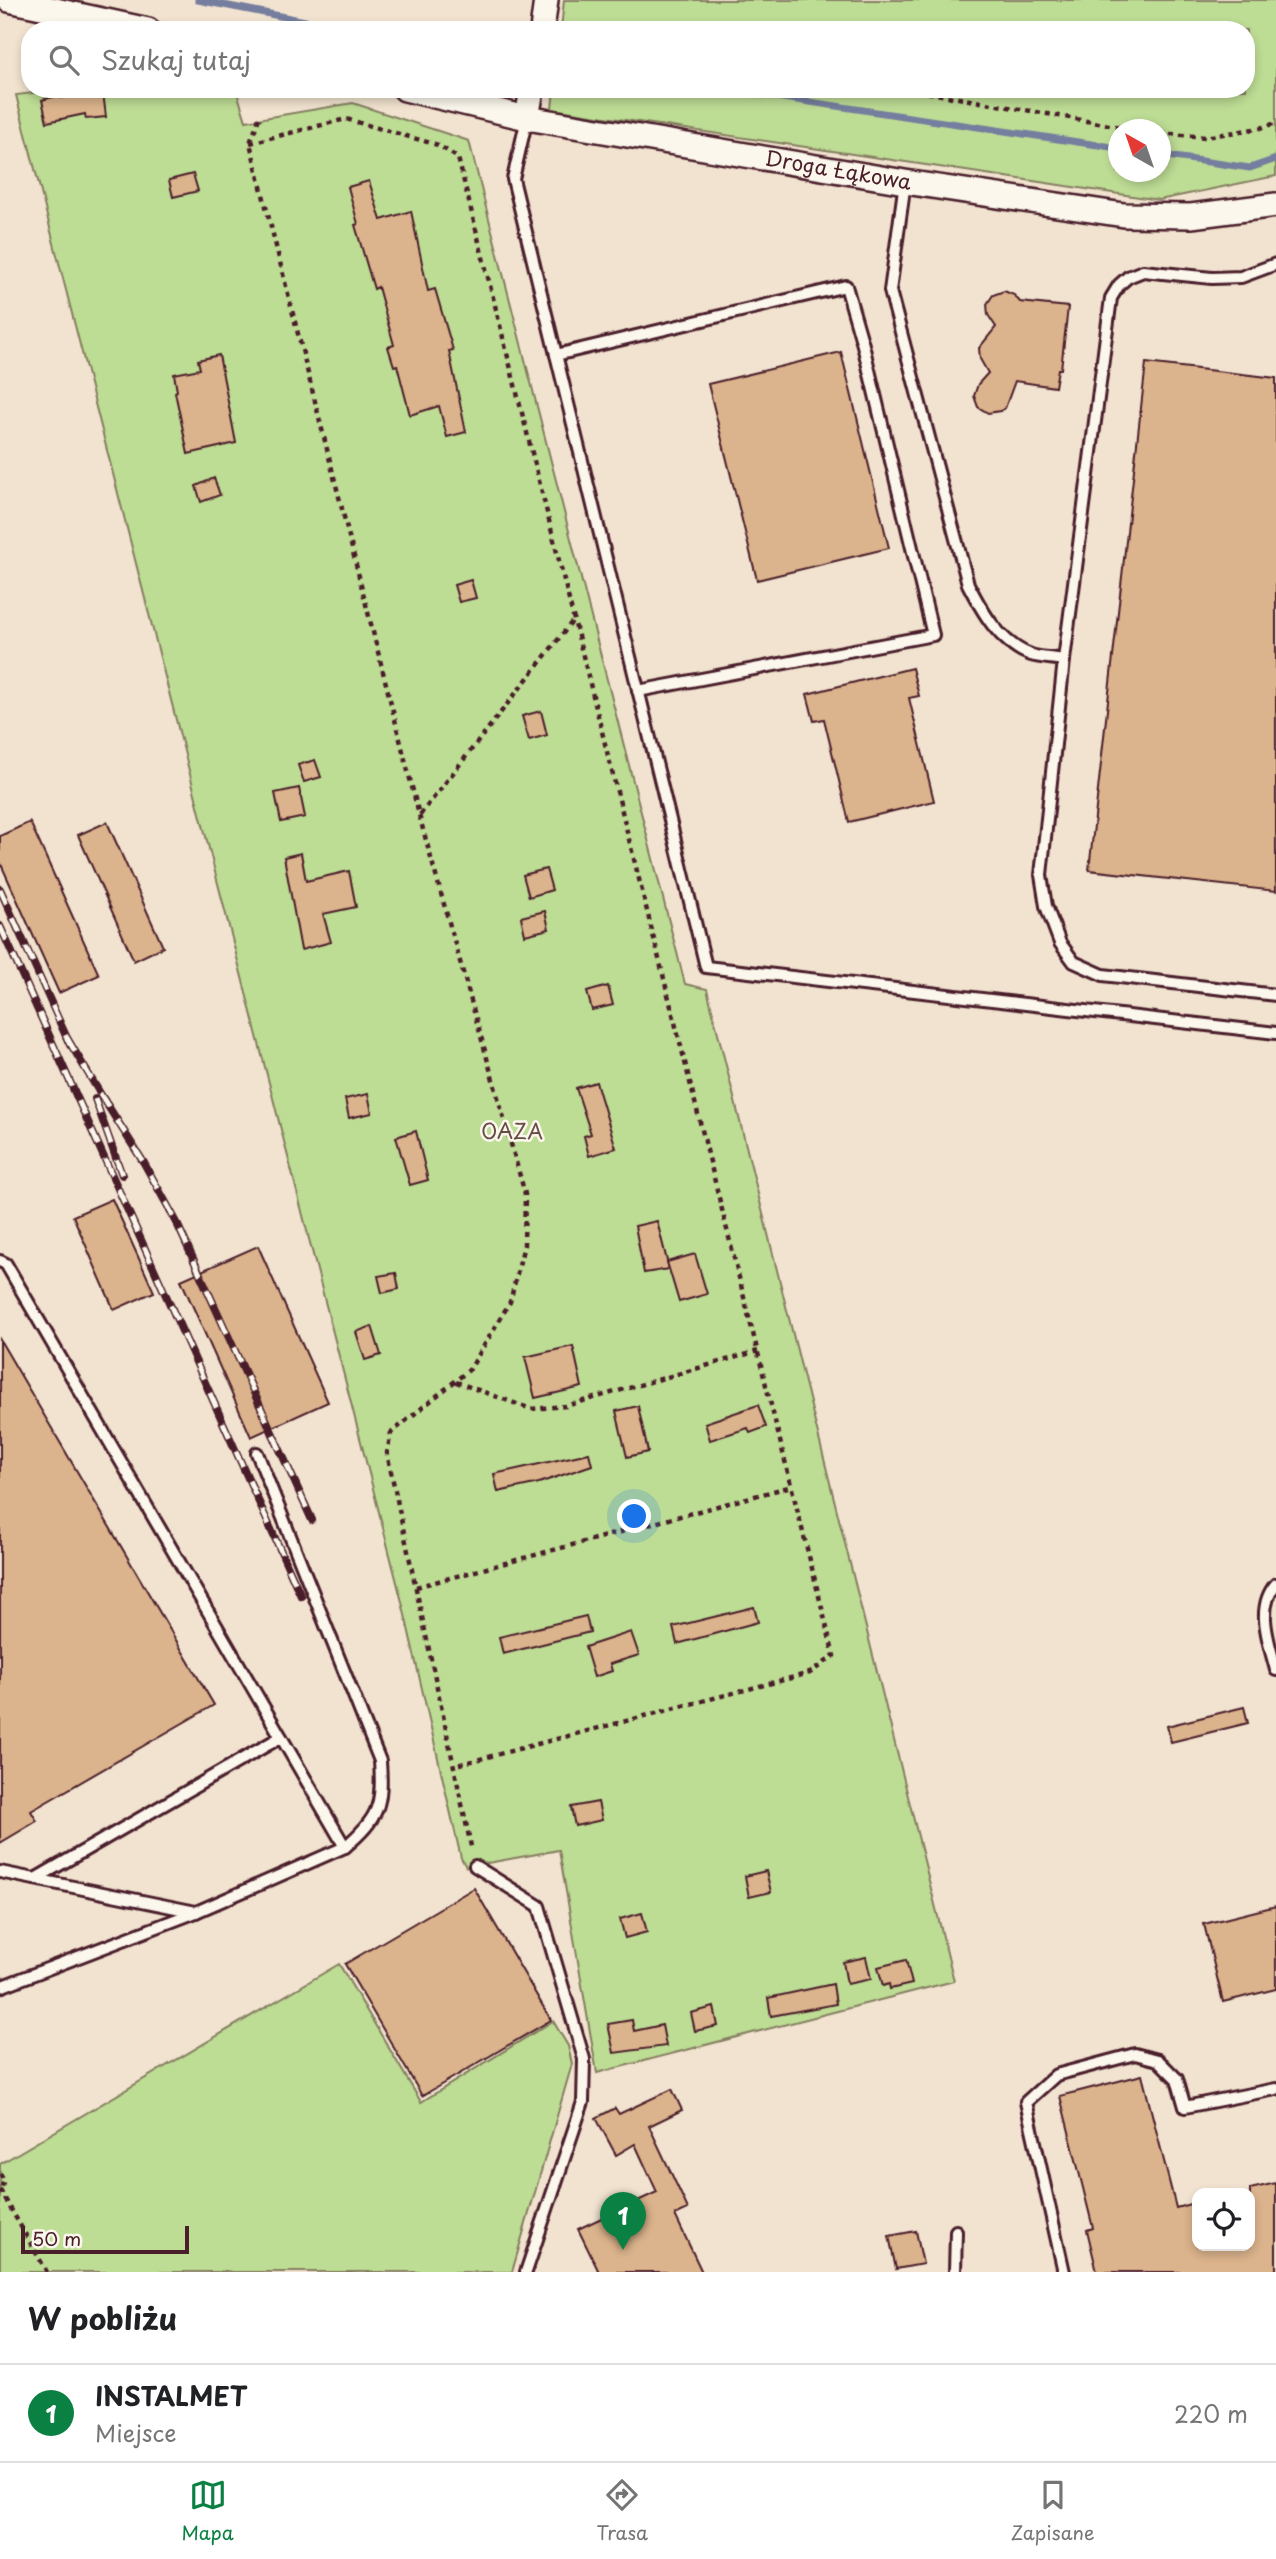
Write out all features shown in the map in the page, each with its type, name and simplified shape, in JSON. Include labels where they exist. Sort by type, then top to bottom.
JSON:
[{"type":"street","points":[[9,0],[106,21]]},
{"type":"street","points":[[543,21],[546,0]]},
{"type":"street","name":"Droga Łąkowa","points":[[443,98],[527,118],[905,182],[1124,215],[1191,216],[1276,205]]},
{"type":"street","points":[[527,118],[530,98]]},
{"type":"lane","points":[[527,118],[513,179],[706,967],[1276,1033]]},
{"type":"lane","points":[[905,182],[890,291],[968,584],[985,615],[1006,639],[1030,655],[1064,660]]},
{"type":"lane","points":[[1276,264],[1241,277],[1212,278],[1143,271],[1128,277],[1111,298],[1064,660],[1041,875],[1046,906],[1060,943],[1074,962],[1103,975],[1276,995]]},
{"type":"lane","points":[[556,355],[846,286],[863,345],[933,635],[638,691]]},
{"type":"lane","points":[[0,1261],[6,1264],[345,1847]]},
{"type":"lane","points":[[0,1987],[196,1912],[345,1847],[367,1828],[379,1805],[382,1784],[380,1761],[257,1452]]},
{"type":"lane","points":[[1276,1584],[1268,1593],[1264,1619],[1276,1670]]},
{"type":"lane","points":[[36,1879],[281,1737]]},
{"type":"lane","points":[[475,1866],[539,1906],[584,2059],[583,2102],[526,2272]]},
{"type":"lane","points":[[0,1872],[196,1912]]},
{"type":"lane","points":[[1064,2272],[1026,2102],[1056,2075],[1135,2054],[1158,2060],[1177,2079],[1185,2107],[1276,2089]]},
{"type":"lane","points":[[955,2272],[956,2231]]},
{"type":"path","points":[[958,98],[1108,125]]},
{"type":"path","points":[[259,118],[250,143],[419,816],[525,1194],[524,1245],[510,1302],[470,1369],[391,1433],[387,1453],[475,1866]]},
{"type":"path","points":[[250,143],[346,119],[439,145],[458,158],[834,1656],[810,1673],[453,1766]]},
{"type":"path","points":[[1171,134],[1205,137],[1276,123]]},
{"type":"path","points":[[419,816],[575,618]]},
{"type":"path","points":[[456,1381],[531,1409],[566,1406],[758,1351]]},
{"type":"path","points":[[416,1587],[792,1486]]},
{"type":"path","points":[[0,2174],[4,2181],[0,2190],[47,2272]]},
{"type":"green space","points":[[564,0],[1276,0],[1276,176],[1159,200],[552,109],[553,98],[1255,98],[1255,21],[562,21]]},
{"type":"green space","name":"OAZA","points":[[21,94],[21,98],[239,98],[246,121],[353,103],[469,141],[685,984],[707,989],[954,1981],[597,2073],[559,1850],[466,1867],[461,1858],[402,1602],[16,95]]},
{"type":"green space","points":[[339,1964],[421,2102],[553,2021],[568,2046],[572,2064],[512,2272],[0,2272],[0,2164]]},
{"type":"building","points":[[104,98],[106,117],[86,119],[85,114],[47,122],[42,100]]},
{"type":"building","points":[[193,174],[198,191],[173,197],[169,180]]},
{"type":"building","points":[[369,181],[381,220],[411,211],[428,291],[435,289],[453,350],[449,351],[466,432],[447,437],[439,406],[410,415],[397,365],[394,366],[388,347],[394,345],[378,287],[374,289],[355,225],[358,224],[348,187]]},
{"type":"building","points":[[1004,291],[1014,295],[1020,302],[1068,307],[1061,369],[1058,369],[1055,387],[1015,381],[1005,408],[988,413],[978,407],[974,396],[978,384],[988,373],[980,359],[979,348],[996,327],[988,315],[987,304],[993,295]]},
{"type":"building","points":[[841,352],[889,548],[757,580],[708,384]]},
{"type":"building","points":[[219,355],[236,443],[188,454],[175,392],[174,374],[200,369],[198,360]]},
{"type":"building","points":[[1146,363],[1276,378],[1276,891],[1089,870]]},
{"type":"building","points":[[214,478],[220,495],[201,502],[196,486]]},
{"type":"building","points":[[471,580],[476,598],[459,602],[454,585]]},
{"type":"building","points":[[912,668],[919,696],[909,698],[934,801],[849,822],[824,719],[814,721],[807,694]]},
{"type":"building","points":[[541,711],[547,735],[529,740],[522,716]]},
{"type":"building","points":[[315,760],[321,777],[304,782],[298,765]]},
{"type":"building","points":[[299,788],[305,817],[281,822],[275,793]]},
{"type":"building","points":[[30,822],[99,975],[59,993],[0,862],[0,836]]},
{"type":"building","points":[[107,822],[163,947],[134,961],[78,835]]},
{"type":"building","points":[[301,853],[306,881],[349,871],[356,907],[323,914],[331,942],[301,950],[284,857]]},
{"type":"building","points":[[546,869],[552,890],[529,897],[523,875]]},
{"type":"building","points":[[545,911],[549,929],[525,935],[521,917]]},
{"type":"building","points":[[608,986],[613,1005],[592,1010],[587,992]]},
{"type":"building","points":[[596,1082],[616,1148],[589,1156],[584,1136],[591,1134],[576,1088]]},
{"type":"building","points":[[368,1094],[372,1113],[349,1118],[345,1099]]},
{"type":"building","points":[[416,1131],[428,1180],[410,1185],[396,1137]]},
{"type":"building","points":[[112,1199],[154,1292],[114,1310],[73,1216]]},
{"type":"building","points":[[657,1221],[669,1269],[644,1273],[635,1226]]},
{"type":"building","points":[[258,1246],[328,1402],[251,1437],[181,1280]]},
{"type":"building","points":[[695,1254],[707,1294],[679,1302],[667,1262]]},
{"type":"building","points":[[396,1273],[399,1289],[382,1293],[378,1276]]},
{"type":"building","points":[[372,1326],[381,1355],[365,1360],[356,1332]]},
{"type":"building","points":[[0,1340],[214,1705],[31,1811],[37,1821],[0,1843]]},
{"type":"building","points":[[573,1346],[582,1387],[535,1398],[525,1357]]},
{"type":"building","points":[[758,1405],[766,1427],[750,1433],[748,1428],[710,1440],[705,1423]]},
{"type":"building","points":[[638,1406],[648,1452],[627,1457],[616,1411]]},
{"type":"building","points":[[589,1453],[592,1465],[539,1483],[498,1492],[494,1474]]},
{"type":"building","points":[[754,1607],[758,1622],[677,1644],[673,1627]]},
{"type":"building","points":[[586,1616],[590,1632],[503,1654],[499,1637]]},
{"type":"building","points":[[631,1632],[639,1655],[610,1664],[612,1671],[594,1677],[585,1647]]},
{"type":"building","points":[[1244,1707],[1248,1723],[1171,1742],[1167,1726]]},
{"type":"building","points":[[598,1802],[602,1820],[575,1826],[571,1807]]},
{"type":"building","points":[[766,1871],[771,1892],[749,1897],[745,1876]]},
{"type":"building","points":[[474,1888],[551,2020],[422,2096],[345,1964]]},
{"type":"building","points":[[1276,1906],[1276,1989],[1223,2002],[1204,1924]]},
{"type":"building","points":[[642,1913],[647,1932],[625,1938],[620,1919]]},
{"type":"building","points":[[866,1957],[871,1979],[847,1984],[843,1962]]},
{"type":"building","points":[[906,1960],[912,1984],[890,1989],[889,1984],[883,1986],[878,1967]]},
{"type":"building","points":[[833,1984],[836,2004],[771,2016],[768,1998]]},
{"type":"building","points":[[714,2007],[718,2026],[695,2031],[691,2013]]},
{"type":"building","points":[[632,2020],[634,2031],[662,2025],[666,2046],[614,2053],[608,2024]]},
{"type":"building","points":[[1142,2075],[1176,2208],[1192,2203],[1192,2251],[1255,2251],[1254,2188],[1276,2183],[1276,2272],[1097,2272],[1087,2230],[1093,2228],[1060,2096]]},
{"type":"building","points":[[672,2089],[682,2110],[649,2126],[688,2209],[675,2215],[702,2272],[599,2272],[578,2229],[657,2192],[635,2144],[616,2155],[596,2118],[615,2108],[619,2114]]},
{"type":"building","points":[[916,2231],[923,2264],[896,2269],[889,2236]]},
{"type":"waterway","points":[[198,0],[305,21]]},
{"type":"waterway","points":[[782,98],[1108,147]]},
{"type":"waterway","points":[[1171,157],[1250,168],[1276,159]]},
{"type":"railway","points":[[0,889],[70,1045]]},
{"type":"railway","points":[[0,926],[301,1596]]},
{"type":"railway","points":[[67,1038],[175,1219],[312,1520]]},
{"type":"railway","points":[[95,1099],[122,1175]]},
{"type":"place","name":"INSTALMET","points":[[623,2250]]}]
